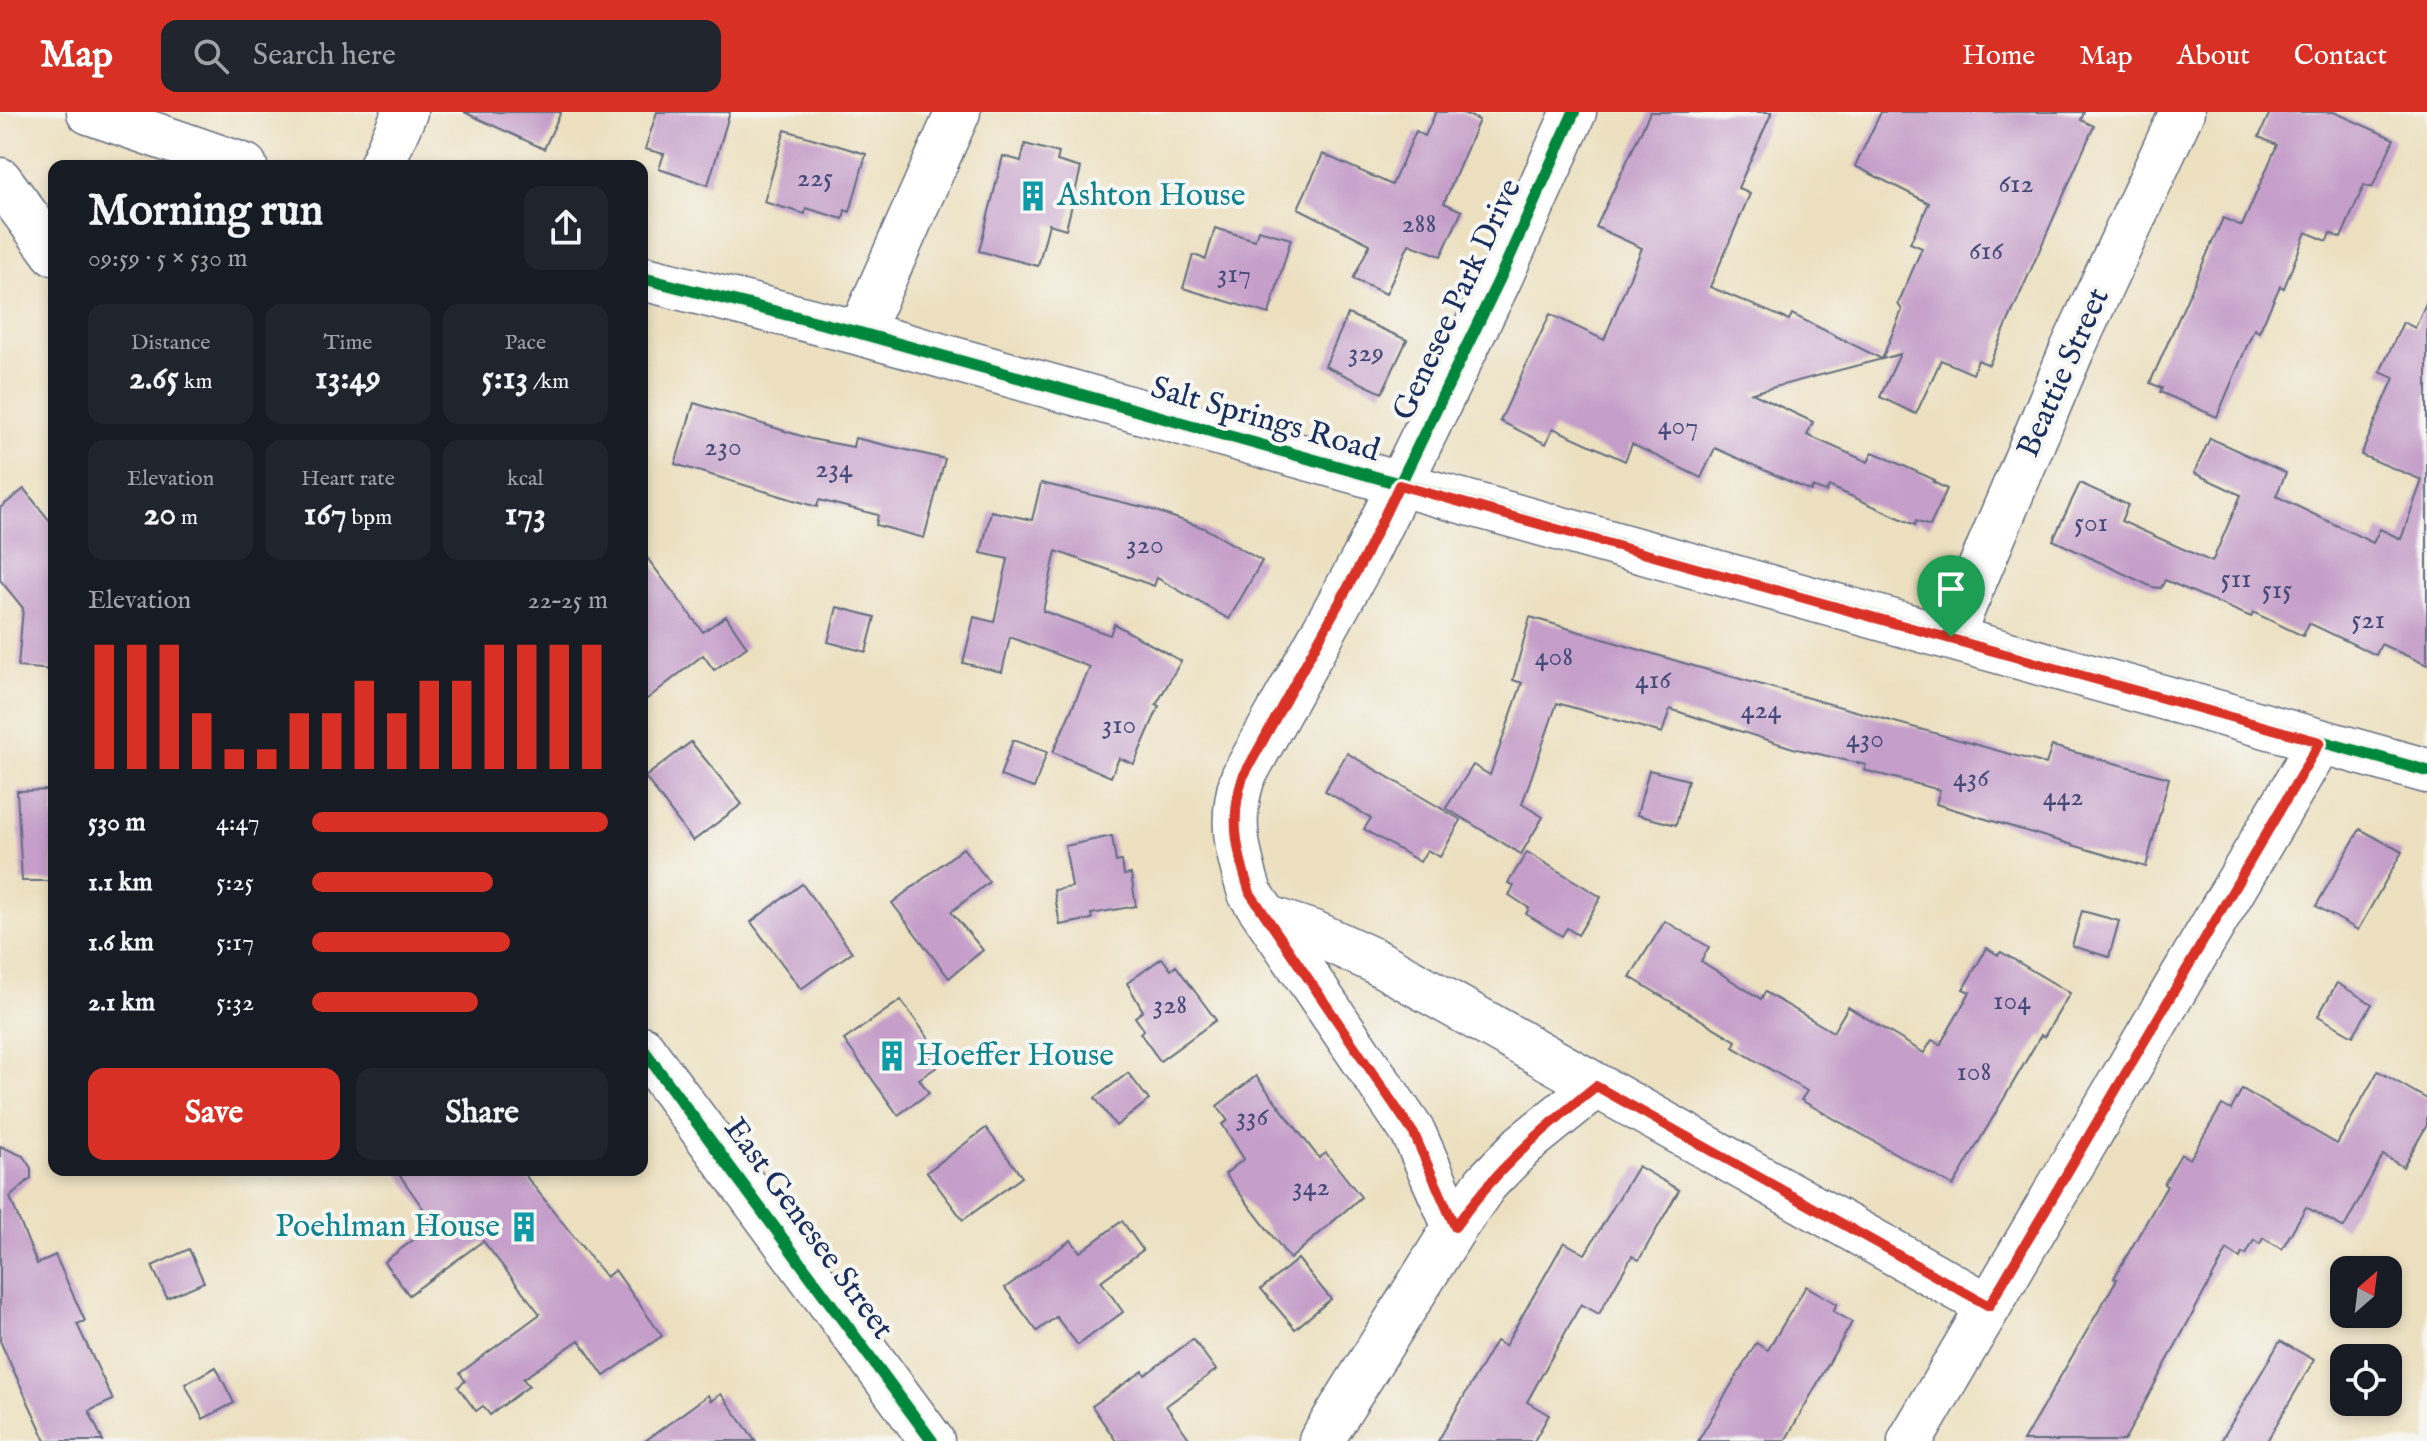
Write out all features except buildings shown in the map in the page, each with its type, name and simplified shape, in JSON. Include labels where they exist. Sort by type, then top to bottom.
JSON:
[{"type":"street","points":[[89,112],[228,160]]},
{"type":"street","points":[[384,160],[405,112]]},
{"type":"street","points":[[860,333],[958,112]]},
{"type":"street","name":"Genesee Park Drive","points":[[1455,1227],[1414,1134],[1250,893],[1235,847],[1235,800],[1243,777],[1364,558],[1499,280],[1574,112]]},
{"type":"street","name":"Beattie Street","points":[[1951,637],[2072,350],[2182,112]]},
{"type":"street","points":[[1,184],[48,245]]},
{"type":"street","name":"Salt Springs Road","points":[[648,280],[860,333],[2427,771]]},
{"type":"street","points":[[1910,1441],[2320,742]]},
{"type":"street","points":[[1268,918],[1314,933],[1375,961],[1989,1306]]},
{"type":"street","name":"East Genesee Street","points":[[648,1056],[932,1441]]},
{"type":"street","points":[[1321,1441],[1455,1227],[1486,1183],[1523,1145],[1596,1086]]},
{"type":"cycle path","points":[[1455,1227],[1414,1134],[1250,893],[1238,849],[1236,807],[1243,777],[1364,558],[1499,280],[1574,112]]},
{"type":"cycle path","points":[[648,280],[860,333],[2427,771]]},
{"type":"cycle path","points":[[648,1056],[932,1441]]},
{"type":"place","name":"Ashton House","points":[[1033,196]]},
{"type":"place","name":"Hoeffer House","points":[[892,1056]]},
{"type":"place","name":"Poehlman House","points":[[524,1227]]},
{"type":"route","points":[[1399,485],[1951,637],[2320,742],[1989,1306],[1596,1086],[1523,1145],[1486,1183],[1455,1227],[1414,1134],[1250,893],[1235,847],[1235,800],[1243,777],[1364,558],[1399,485]]}]
